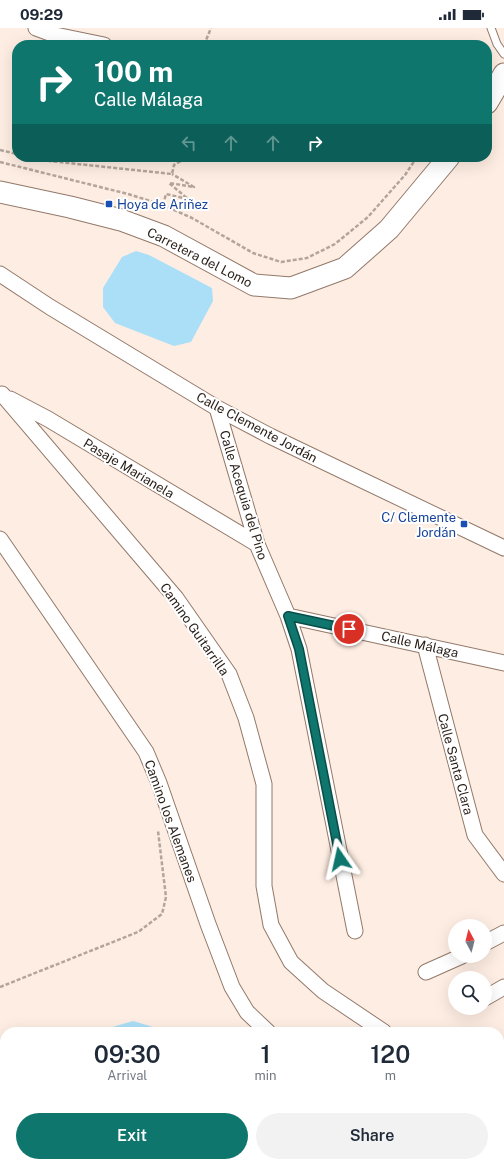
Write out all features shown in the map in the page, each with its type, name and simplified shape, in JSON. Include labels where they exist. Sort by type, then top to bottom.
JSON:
[{"type":"main road","points":[[494,95],[504,74]]},
{"type":"main road","name":"Carretera del Lomo","points":[[0,192],[121,220],[164,236],[254,286],[291,288],[345,268],[389,230],[445,162]]},
{"type":"street","points":[[36,28],[55,35],[80,40]]},
{"type":"street","name":"Calle Clemente Jordán","points":[[0,274],[50,307],[217,408],[270,436],[504,548]]},
{"type":"street","name":"Pasaje Marianela","points":[[1,394],[48,420],[257,544]]},
{"type":"street","name":"Camino Guitarrilla","points":[[1,394],[176,598],[229,674],[246,718],[264,784],[264,886],[271,924],[291,962],[323,991],[377,1027]]},
{"type":"street","name":"Calle Acequia del Pino","points":[[217,408],[257,544],[288,616],[299,649],[355,931]]},
{"type":"street","name":"Camino los Alemanes","points":[[0,539],[146,752],[159,783],[208,924],[232,987],[247,1012],[263,1027]]},
{"type":"street","name":"Calle Málaga","points":[[288,616],[504,663]]},
{"type":"street","name":"Calle Santa Clara","points":[[425,645],[475,835],[504,874]]},
{"type":"street","points":[[492,939],[504,933]]},
{"type":"street","points":[[426,972],[448,962]]},
{"type":"street","points":[[492,994],[504,987]]},
{"type":"lane","points":[[491,28],[497,44],[504,54]]},
{"type":"path","points":[[206,40],[211,28]]},
{"type":"path","points":[[0,150],[12,153]]},
{"type":"path","points":[[0,162],[128,194],[163,205],[192,218],[253,254],[281,262],[307,258],[335,244],[368,217],[405,175],[414,162]]},
{"type":"path","points":[[59,162],[172,174],[194,187],[169,183],[188,199],[166,194],[163,205]]},
{"type":"path","points":[[172,174],[174,164],[178,162]]},
{"type":"path","points":[[0,987],[138,932],[162,914],[166,897],[157,824]]},
{"type":"water","points":[[136,251],[149,255],[212,288],[213,301],[191,342],[174,346],[115,323],[103,307],[103,288],[122,257]]},
{"type":"water","points":[[133,1021],[153,1027],[112,1027]]},
{"type":"place","name":"Hoya de Ariñez","points":[[109,204]]},
{"type":"place","name":"C/ Clemente Jordán","points":[[464,524]]},
{"type":"route","points":[[340,859],[299,649],[288,616],[349,629]]}]
